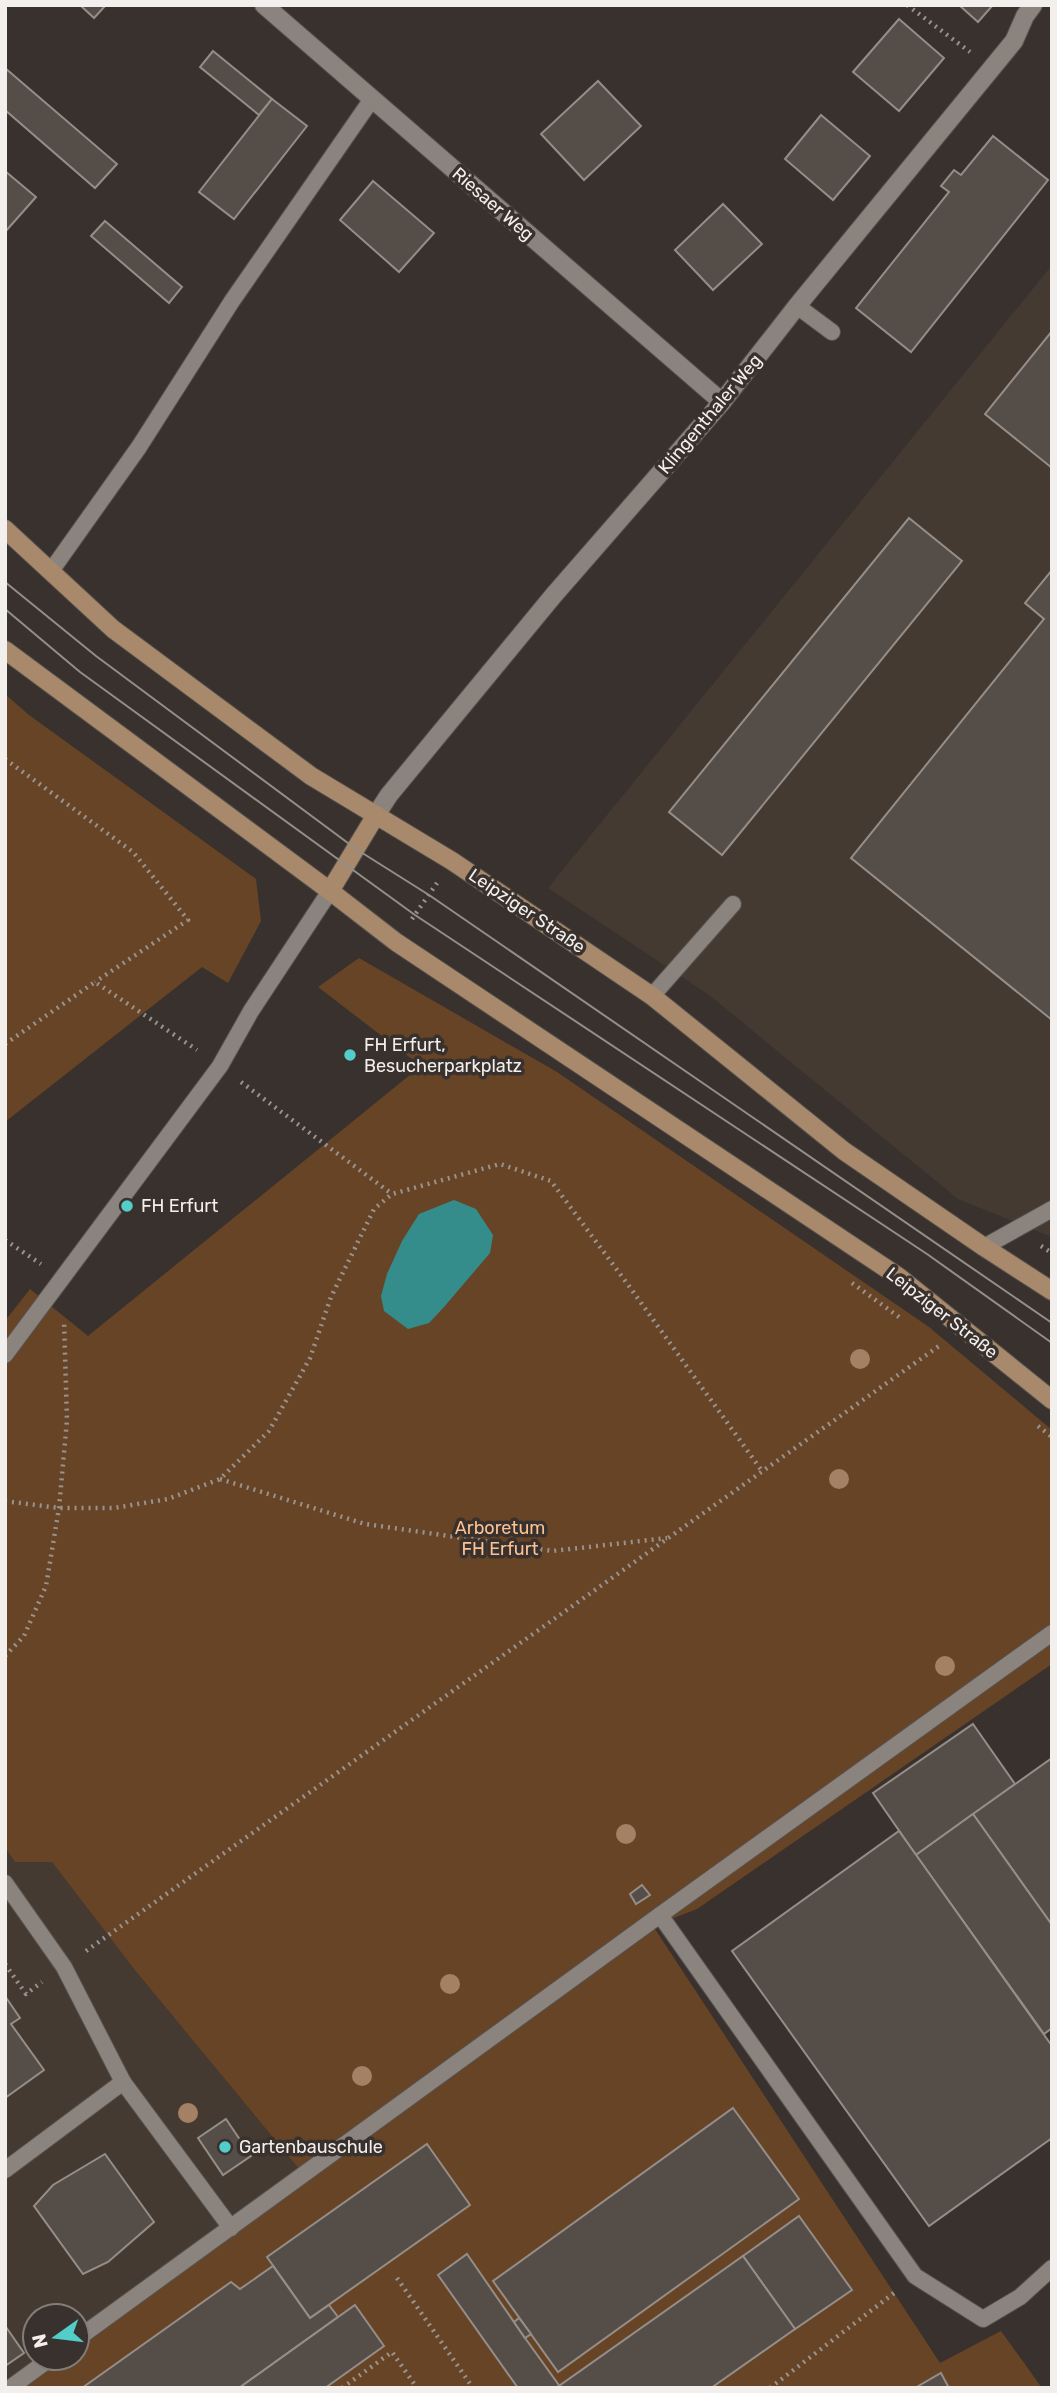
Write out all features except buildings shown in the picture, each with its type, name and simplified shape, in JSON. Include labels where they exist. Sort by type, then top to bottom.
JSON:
[{"type":"main road","name":"Leipziger Straße","points":[[5,529],[113,629],[311,776],[452,861],[652,996],[844,1151],[1052,1291]]},
{"type":"main road","name":"Leipziger Straße","points":[[5,650],[396,942],[899,1277],[1052,1400]]},
{"type":"main road","points":[[330,891],[376,815]]},
{"type":"street","name":"Riesaer Weg","points":[[264,5],[722,402]]},
{"type":"street","name":"Klingenthaler Weg","points":[[376,815],[389,795],[553,596],[722,402],[990,67],[1014,41],[1033,5]]},
{"type":"lane","points":[[51,571],[139,447],[232,302],[372,99]]},
{"type":"lane","points":[[797,306],[832,332]]},
{"type":"lane","points":[[5,1354],[220,1066],[251,1011],[330,891]]},
{"type":"lane","points":[[652,996],[733,904]]},
{"type":"lane","points":[[984,1247],[1052,1209]]},
{"type":"lane","points":[[91,2329],[660,1914],[1052,1633]]},
{"type":"lane","points":[[5,1883],[64,1967],[123,2082],[230,2228]]},
{"type":"lane","points":[[660,1914],[915,2276],[984,2319],[1020,2297],[1052,2268]]},
{"type":"lane","points":[[5,2170],[123,2082]]},
{"type":"lane","points":[[10,2388],[32,2372]]},
{"type":"path","points":[[907,5],[990,67]]},
{"type":"path","points":[[5,759],[133,852],[188,920],[95,982]]},
{"type":"path","points":[[396,942],[452,861]]},
{"type":"path","points":[[5,1501],[59,1508],[114,1508],[168,1499],[220,1479],[269,1431],[310,1357],[331,1297],[374,1209],[392,1194],[500,1164],[551,1181],[762,1471]]},
{"type":"path","points":[[5,1240],[63,1279],[67,1420],[59,1508],[46,1586],[24,1636],[5,1656]]},
{"type":"path","points":[[5,1964],[26,1994],[939,1346]]},
{"type":"path","points":[[220,1479],[365,1524],[554,1551],[668,1538]]},
{"type":"path","points":[[770,2388],[915,2276]]},
{"type":"path","points":[[397,2278],[473,2388]]},
{"type":"path","points":[[342,2388],[392,2352],[417,2388]]},
{"type":"shaded area","points":[[1052,265],[1052,1237],[958,1199],[709,995],[548,888]]},
{"type":"shaded area","points":[[5,1847],[16,1862],[52,1862],[134,1969],[304,2175],[91,2325],[91,2302],[21,2302],[21,2372],[24,2372],[5,2385]]},
{"type":"green space","points":[[5,694],[29,715],[256,879],[261,921],[228,983],[202,967],[5,1122]]},
{"type":"green space","name":"Arboretum FH Erfurt","points":[[359,958],[557,1072],[929,1327],[1052,1430],[1052,1664],[697,1909],[653,1926],[940,2363],[1001,2331],[1042,2388],[5,2388],[26,2372],[91,2372],[91,2325],[304,2175],[134,1969],[52,1862],[15,1862],[5,1847],[5,1321],[30,1289],[88,1336],[421,1066],[318,987]]},
{"type":"water","points":[[454,1200],[476,1209],[493,1235],[490,1253],[429,1323],[408,1329],[384,1311],[381,1296],[387,1274],[402,1241],[419,1214]]},
{"type":"tram line","points":[[5,582],[96,656],[356,849],[429,895],[1052,1323]]},
{"type":"tram line","points":[[5,609],[80,672],[415,915],[927,1254],[1052,1343]]},
{"type":"place","name":"FH Erfurt, Besucherparkplatz","points":[[350,1055]]},
{"type":"place","name":"FH Erfurt","points":[[127,1206]]},
{"type":"place","name":"Gartenbauschule","points":[[225,2147]]}]
